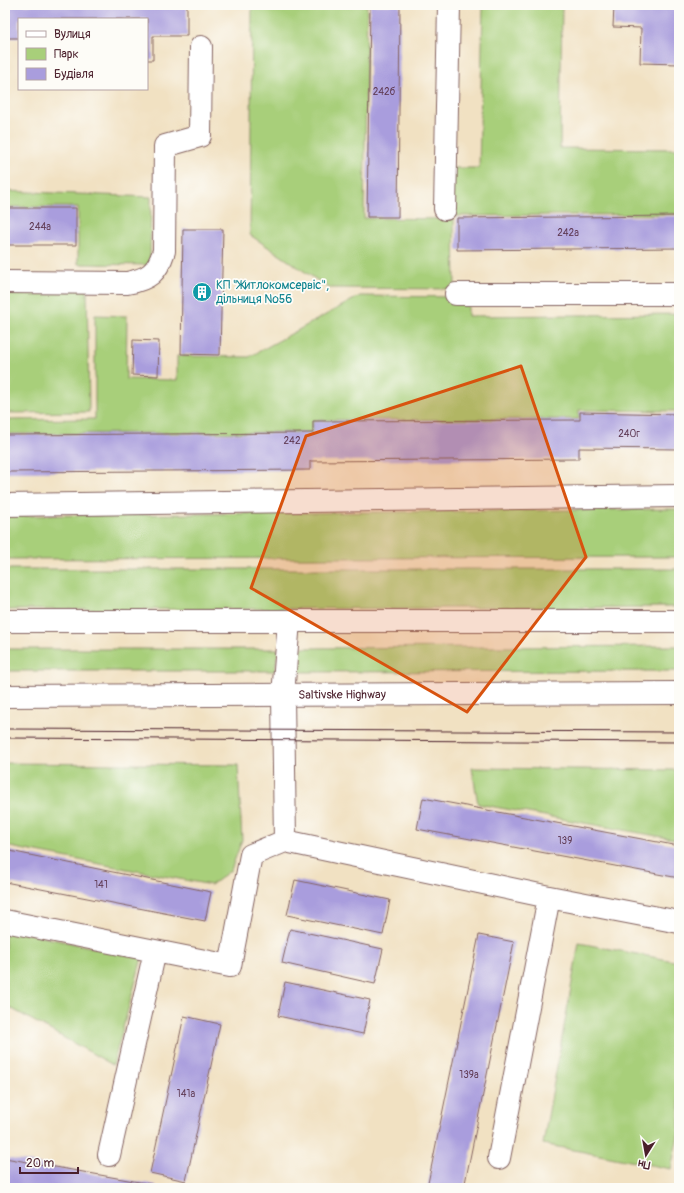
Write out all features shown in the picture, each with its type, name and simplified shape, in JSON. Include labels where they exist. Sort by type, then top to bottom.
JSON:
[{"type":"main road","points":[[446,209],[449,5]]},
{"type":"main road","points":[[5,282],[127,284],[138,281],[150,275],[159,265],[164,251],[165,146],[200,136],[200,47]]},
{"type":"main road","points":[[456,294],[679,294]]},
{"type":"main road","points":[[5,505],[679,496]]},
{"type":"main road","points":[[5,621],[679,621]]},
{"type":"main road","points":[[285,842],[283,695],[289,621]]},
{"type":"main road","name":"Saltivske Highway","points":[[5,696],[679,693]]},
{"type":"main road","points":[[5,921],[230,966],[251,855],[285,842],[549,897],[679,922]]},
{"type":"main road","points":[[499,1158],[549,897]]},
{"type":"main road","points":[[109,1155],[155,951]]},
{"type":"highlighted area","points":[[521,366],[586,557],[467,712],[251,588],[306,436]]},
{"type":"green space","points":[[252,5],[367,5],[364,218],[454,219],[455,289],[329,288],[250,235]]},
{"type":"green space","points":[[483,5],[562,5],[560,148],[679,149],[679,214],[451,216],[452,168],[479,168]]},
{"type":"green space","points":[[5,191],[151,197],[150,265],[78,264],[78,207],[5,207]]},
{"type":"green space","points":[[5,286],[87,287],[89,412],[5,413]]},
{"type":"green space","points":[[360,296],[468,297],[468,316],[679,314],[679,411],[579,410],[579,419],[313,420],[312,432],[5,434],[5,420],[95,419],[95,315],[127,316],[126,379],[177,380],[177,356],[249,357]]},
{"type":"green space","points":[[679,509],[679,557],[5,559],[5,516]]},
{"type":"green space","points":[[5,569],[679,569],[679,607],[5,610]]},
{"type":"green space","points":[[679,646],[679,671],[296,672],[301,648]]},
{"type":"green space","points":[[5,649],[278,649],[275,671],[5,671]]},
{"type":"green space","points":[[5,763],[238,765],[242,840],[231,870],[211,885],[5,846]]},
{"type":"green space","points":[[472,768],[679,770],[679,840],[478,804]]},
{"type":"green space","points":[[5,929],[142,958],[113,1065],[5,1005]]},
{"type":"green space","points":[[579,943],[679,962],[679,1131],[671,1169],[543,1144]]},
{"type":"building","points":[[5,5],[187,5],[187,36],[153,36],[153,60],[148,60],[148,18],[18,18],[18,38],[5,38]]},
{"type":"building","points":[[370,5],[400,5],[398,217],[367,217]]},
{"type":"building","points":[[614,5],[679,5],[679,64],[640,63],[641,28],[613,27]]},
{"type":"building","points":[[5,208],[76,208],[76,245],[5,245]]},
{"type":"building","points":[[679,216],[679,248],[457,250],[457,218]]},
{"type":"building","name":"КП \"Житлокомсервіс\", дільниця №56","points":[[183,229],[223,229],[220,355],[181,354]]},
{"type":"building","points":[[133,340],[159,341],[158,376],[132,375]]},
{"type":"building","points":[[580,412],[679,414],[679,449],[579,448],[579,459],[310,461],[310,470],[5,472],[5,435],[313,433],[313,421],[580,420]]},
{"type":"building","points":[[423,798],[679,846],[679,878],[417,829]]},
{"type":"building","points":[[5,850],[211,892],[205,921],[5,882]]},
{"type":"building","points":[[295,880],[390,900],[383,935],[287,915]]},
{"type":"building","points":[[290,929],[383,949],[375,984],[282,963]]},
{"type":"building","points":[[479,935],[514,942],[464,1188],[427,1188]]},
{"type":"building","points":[[285,982],[370,1000],[363,1034],[278,1016]]},
{"type":"building","points":[[184,1016],[220,1024],[186,1181],[150,1173]]},
{"type":"building","points":[[5,1158],[156,1185],[155,1188],[5,1188]]},
{"type":"tram line","points":[[5,729],[679,732]]},
{"type":"tram line","points":[[5,738],[679,742]]},
{"type":"place","name":"КП \"Житлокомсервіс\", дільниця №56","points":[[202,292]]}]
